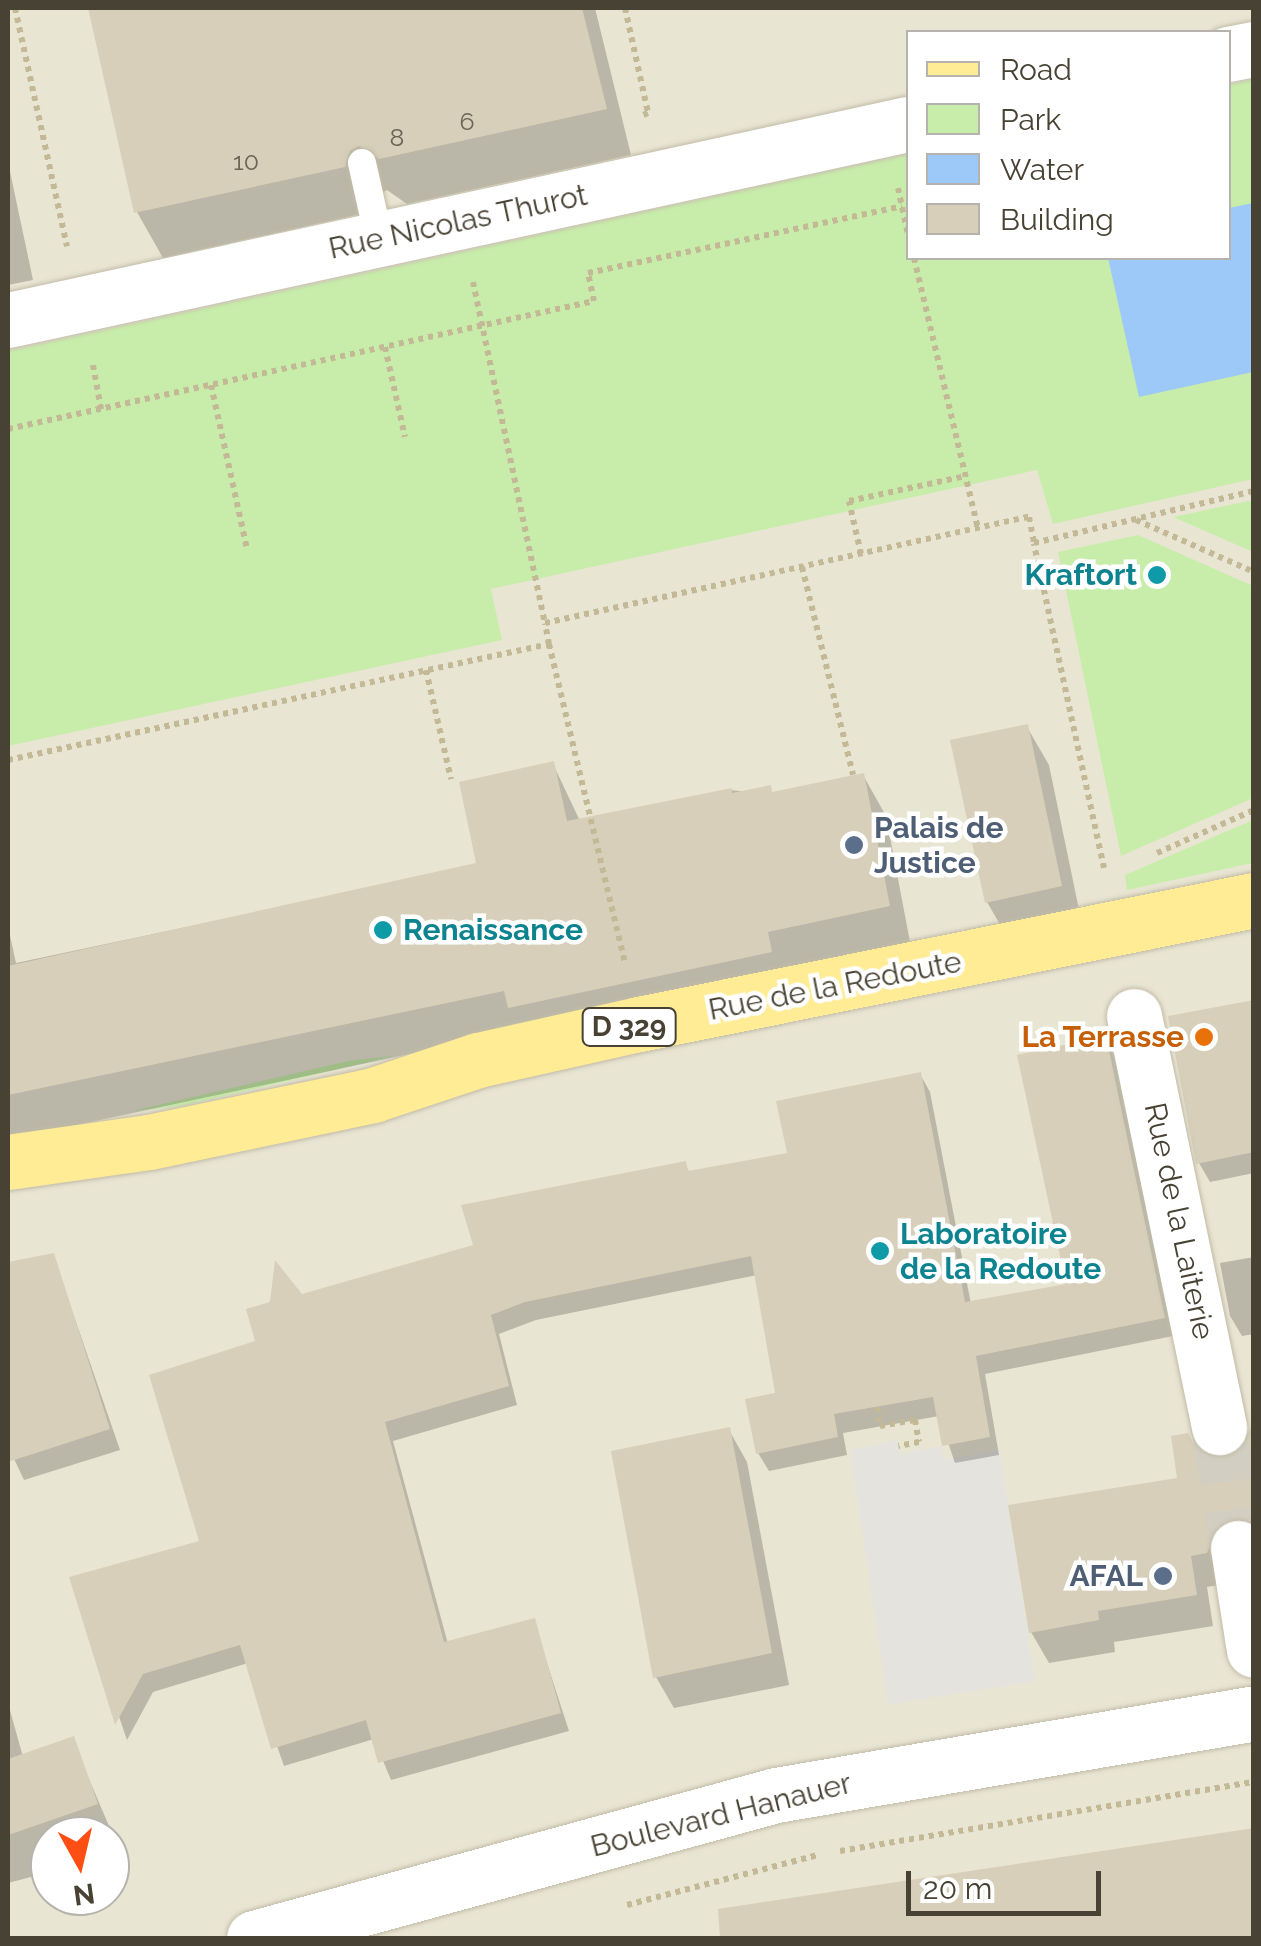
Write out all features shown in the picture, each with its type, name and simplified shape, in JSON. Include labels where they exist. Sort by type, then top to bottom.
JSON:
[{"type":"main road","name":"Rue de la Redoute","points":[[8,1162],[150,1142],[373,1095],[478,1060],[639,1024],[1254,900]]},
{"type":"street","name":"Rue Nicolas Thurot","points":[[8,320],[906,124]]},
{"type":"street","name":"Rue de la Laiterie","points":[[1134,1016],[1219,1427]]},
{"type":"street","points":[[1238,1548],[1254,1650]]},
{"type":"street","name":"Boulevard Hanauer","points":[[254,1938],[776,1796],[1254,1713]]},
{"type":"lane","points":[[362,164],[379,239]]},
{"type":"path","points":[[16,8],[81,304]]},
{"type":"path","points":[[625,8],[648,113]]},
{"type":"path","points":[[8,429],[594,301],[588,273],[902,206]]},
{"type":"path","points":[[914,260],[978,529]]},
{"type":"path","points":[[482,327],[549,644],[639,1024]]},
{"type":"path","points":[[385,347],[405,437]]},
{"type":"path","points":[[211,384],[247,550]]},
{"type":"path","points":[[861,554],[850,501],[966,476]]},
{"type":"path","points":[[1034,543],[1254,492]]},
{"type":"path","points":[[545,623],[1030,518],[1106,876],[1122,868]]},
{"type":"path","points":[[1134,519],[1254,572]]},
{"type":"path","points":[[802,567],[853,775]]},
{"type":"path","points":[[8,760],[549,644]]},
{"type":"path","points":[[426,670],[451,779]]},
{"type":"path","points":[[1139,861],[1254,810]]},
{"type":"path","points":[[877,1407],[880,1426],[915,1420],[920,1446],[898,1446]]},
{"type":"path","points":[[610,1909],[814,1856],[1254,1782]]},
{"type":"shaded area","points":[[8,8],[1253,8],[1253,1938],[8,1938]]},
{"type":"shaded area","points":[[897,1440],[900,1454],[942,1446],[944,1460],[1000,1450],[1035,1681],[888,1705],[850,1450]]},
{"type":"green space","points":[[1253,79],[1253,479],[1053,524],[1037,470],[491,589],[502,640],[8,746],[8,351],[906,154],[906,260],[1231,260],[1231,84]]},
{"type":"green space","points":[[1253,500],[1253,552],[1173,517]]},
{"type":"green space","points":[[1138,535],[1253,586],[1253,798],[1121,856],[1058,552]]},
{"type":"green space","points":[[1253,820],[1253,863],[1127,890],[1125,875]]},
{"type":"green space","points":[[398,1055],[182,1106],[132,1111],[348,1061]]},
{"type":"water","points":[[1253,203],[1253,372],[1139,397],[1108,260],[1231,260],[1231,208]]},
{"type":"building","points":[[88,8],[582,8],[607,109],[379,159],[359,146],[350,151],[345,167],[134,213]]},
{"type":"building","points":[[1028,724],[1062,886],[985,903],[950,740]]},
{"type":"building","name":"Renaissance","points":[[554,761],[567,821],[732,788],[732,793],[771,785],[772,792],[864,773],[890,906],[768,932],[772,952],[508,1008],[504,991],[8,1095],[8,966],[476,863],[459,782]]},
{"type":"building","points":[[1254,1000],[1254,1152],[1196,1164],[1168,1016]]},
{"type":"building","points":[[1106,1036],[1165,1318],[976,1356],[990,1437],[942,1446],[933,1397],[834,1414],[838,1437],[756,1454],[745,1399],[775,1393],[751,1256],[525,1302],[491,1315],[509,1386],[385,1422],[444,1642],[535,1618],[561,1713],[378,1763],[366,1720],[271,1749],[240,1645],[143,1674],[115,1725],[69,1577],[199,1541],[149,1375],[255,1341],[246,1309],[270,1302],[275,1260],[302,1294],[473,1245],[461,1205],[686,1161],[688,1171],[787,1153],[776,1101],[921,1072],[965,1302],[1066,1284],[1017,1055]]},
{"type":"building","points":[[54,1253],[110,1429],[8,1462],[8,1262]]},
{"type":"building","points":[[1254,1421],[1254,1522],[1234,1517],[1219,1523],[1207,1553],[1191,1556],[1197,1595],[1098,1611],[1099,1620],[1029,1633],[1008,1505],[1177,1478],[1171,1436],[1188,1433],[1196,1448],[1224,1458],[1240,1450]]},
{"type":"building","points":[[730,1427],[772,1653],[653,1678],[611,1451]]},
{"type":"building","points":[[74,1736],[98,1804],[63,1816],[30,1816],[30,1827],[8,1835],[8,1759]]},
{"type":"building","points":[[1254,1828],[1254,1938],[720,1938],[718,1909]]},
{"type":"tunnel","points":[[1219,1427],[1238,1548]]},
{"type":"place","name":"Kraftort","points":[[1157,575]]},
{"type":"place","name":"Palais de Justice","points":[[854,845]]},
{"type":"place","name":"Renaissance","points":[[383,930]]},
{"type":"place","name":"La Terrasse","points":[[1204,1037]]},
{"type":"place","name":"Laboratoire de la Redoute","points":[[880,1251]]},
{"type":"place","name":"AFAL","points":[[1163,1576]]}]
